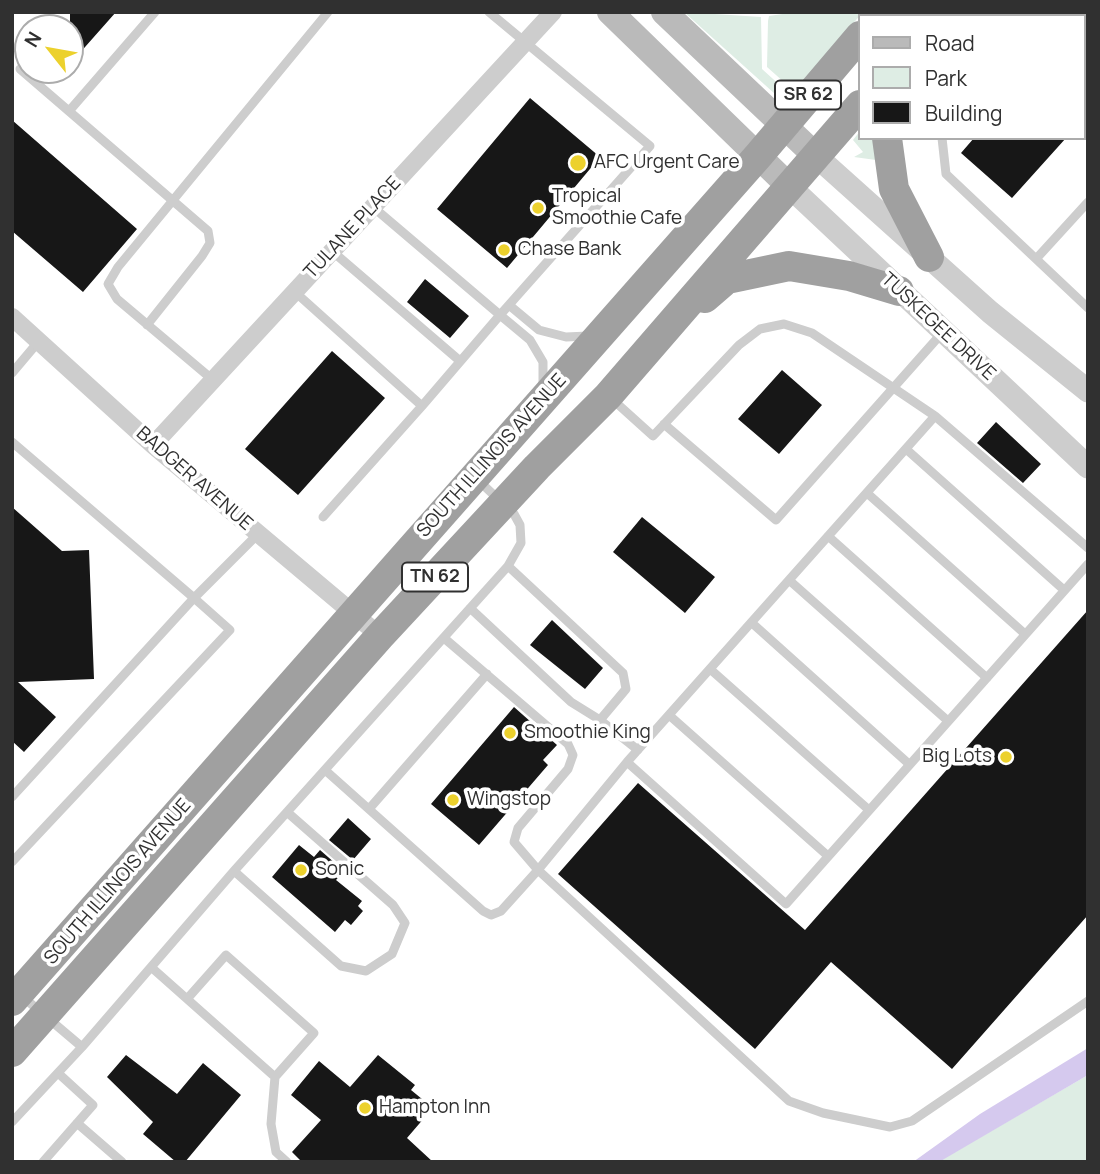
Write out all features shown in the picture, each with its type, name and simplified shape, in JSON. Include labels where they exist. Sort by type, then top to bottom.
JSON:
[{"type":"highway","name":"SOUTH ILLINOIS AVENUE","points":[[16,998],[758,156],[858,38]]},
{"type":"highway","name":"SOUTH ILLINOIS AVENUE","points":[[12,1052],[380,636],[503,503],[608,396],[858,107]]},
{"type":"highway","points":[[887,140],[894,189],[929,257]]},
{"type":"highway","points":[[652,344],[727,279],[789,266],[849,276],[899,291]]},
{"type":"main road","points":[[610,12],[790,187]]},
{"type":"main road","points":[[664,12],[816,156]]},
{"type":"street","name":"TULANE PLACE","points":[[153,445],[553,12]]},
{"type":"street","points":[[816,156],[990,312],[1088,391]]},
{"type":"street","name":"TUSKEGEE DRIVE","points":[[790,187],[1088,467]]},
{"type":"street","name":"BADGER AVENUE","points":[[12,317],[153,445],[380,636]]},
{"type":"lane","points":[[70,110],[155,12]]},
{"type":"lane","points":[[323,517],[650,146],[489,12]]},
{"type":"lane","points":[[213,380],[117,299],[108,284],[118,267],[327,13]]},
{"type":"lane","points":[[38,84],[175,199],[208,231],[210,243],[147,325]]},
{"type":"lane","points":[[942,140],[946,174],[1088,308]]},
{"type":"lane","points":[[373,207],[530,340],[543,362],[543,399]]},
{"type":"lane","points":[[1036,259],[1086,208]]},
{"type":"lane","points":[[332,251],[460,361]]},
{"type":"lane","points":[[295,292],[422,406]]},
{"type":"lane","points":[[509,305],[539,330],[566,337],[600,335]]},
{"type":"lane","points":[[608,396],[653,436],[739,345],[760,329],[784,324],[813,333],[935,416],[1088,548]]},
{"type":"lane","points":[[664,424],[776,520],[943,332]]},
{"type":"lane","points":[[12,373],[39,341]]},
{"type":"lane","points":[[326,770],[491,915],[501,911],[627,762],[935,416]]},
{"type":"lane","points":[[12,442],[230,630],[12,862]]},
{"type":"lane","points":[[906,449],[1064,590]]},
{"type":"lane","points":[[12,1122],[82,1047],[234,871],[508,566],[520,542],[520,525],[503,503],[475,476]]},
{"type":"lane","points":[[867,493],[1025,634]]},
{"type":"lane","points":[[12,797],[194,598],[258,534]]},
{"type":"lane","points":[[828,536],[987,678]]},
{"type":"lane","points":[[627,762],[786,904],[1088,564]]},
{"type":"lane","points":[[508,566],[623,673],[626,689],[600,720]]},
{"type":"lane","points":[[789,580],[948,722]]},
{"type":"lane","points":[[470,608],[571,702],[600,720],[638,750]]},
{"type":"lane","points":[[752,622],[909,764]]},
{"type":"lane","points":[[444,638],[568,744],[573,755],[568,769],[518,828],[514,842],[538,870],[789,1101],[823,1113],[890,1127],[912,1121],[1088,1001]]},
{"type":"lane","points":[[710,669],[869,810]]},
{"type":"lane","points":[[369,809],[487,674]]},
{"type":"lane","points":[[669,715],[828,856]]},
{"type":"lane","points":[[234,871],[341,967],[366,971],[392,954],[405,923],[393,905],[287,812]]},
{"type":"lane","points":[[187,999],[226,955],[314,1033],[275,1077],[271,1124],[276,1152],[287,1162]]},
{"type":"lane","points":[[151,967],[275,1077]]},
{"type":"lane","points":[[16,998],[45,1016],[82,1047]]},
{"type":"lane","points":[[43,1162],[93,1105],[58,1073]]},
{"type":"lane","points":[[77,1123],[122,1162]]},
{"type":"green space","points":[[684,12],[761,17],[762,69],[783,88],[775,94]]},
{"type":"green space","points":[[796,12],[863,12],[858,14],[858,18],[794,91],[767,67],[769,16]]},
{"type":"green space","points":[[858,134],[858,140],[876,140],[876,160],[854,157],[863,152],[853,140]]},
{"type":"green space","points":[[1088,1075],[1088,1162],[939,1162],[939,1161]]},
{"type":"shaded area","points":[[1088,1048],[1088,1075],[939,1162],[913,1162],[980,1114]]},
{"type":"building","points":[[116,12],[84,48],[84,14],[70,14]]},
{"type":"building","points":[[530,98],[600,157],[507,268],[437,209]]},
{"type":"building","points":[[12,120],[137,229],[83,292],[12,231]]},
{"type":"building","points":[[972,140],[1064,140],[1012,198],[961,153]]},
{"type":"building","points":[[425,279],[469,316],[450,338],[407,302]]},
{"type":"building","points":[[332,351],[385,398],[298,495],[245,449]]},
{"type":"building","points":[[782,370],[822,405],[779,454],[738,419]]},
{"type":"building","points":[[996,422],[1041,464],[1023,483],[977,443]]},
{"type":"building","points":[[12,507],[62,551],[89,550],[94,679],[18,682],[56,717],[24,752],[12,741]]},
{"type":"building","points":[[642,517],[715,577],[685,613],[613,552]]},
{"type":"building","points":[[1088,610],[1088,915],[952,1069],[831,962],[755,1049],[558,874],[638,783],[805,930]]},
{"type":"building","points":[[552,620],[603,668],[585,689],[530,645]]},
{"type":"building","points":[[514,707],[557,745],[543,760],[548,765],[479,845],[431,804]]},
{"type":"building","points":[[348,818],[371,839],[353,860],[329,840]]},
{"type":"building","points":[[299,845],[314,857],[320,850],[344,871],[336,880],[362,901],[358,906],[363,911],[351,925],[345,920],[335,932],[272,877]]},
{"type":"building","points":[[126,1055],[177,1094],[203,1063],[241,1095],[185,1162],[176,1162],[143,1134],[153,1122],[107,1077]]},
{"type":"building","name":"Hampton Inn","points":[[378,1055],[415,1085],[411,1090],[422,1099],[425,1117],[407,1138],[433,1162],[302,1162],[292,1152],[321,1120],[291,1095],[319,1061],[350,1087]]},
{"type":"place","name":"AFC Urgent Care","points":[[578,163]]},
{"type":"place","name":"Tropical Smoothie Cafe","points":[[538,208]]},
{"type":"place","name":"Chase Bank","points":[[504,250]]},
{"type":"place","name":"Smoothie King","points":[[510,733]]},
{"type":"place","name":"Big Lots","points":[[1006,757]]},
{"type":"place","name":"Wingstop","points":[[453,800]]},
{"type":"place","name":"Sonic","points":[[301,870]]},
{"type":"place","name":"Hampton Inn","points":[[365,1108]]}]
